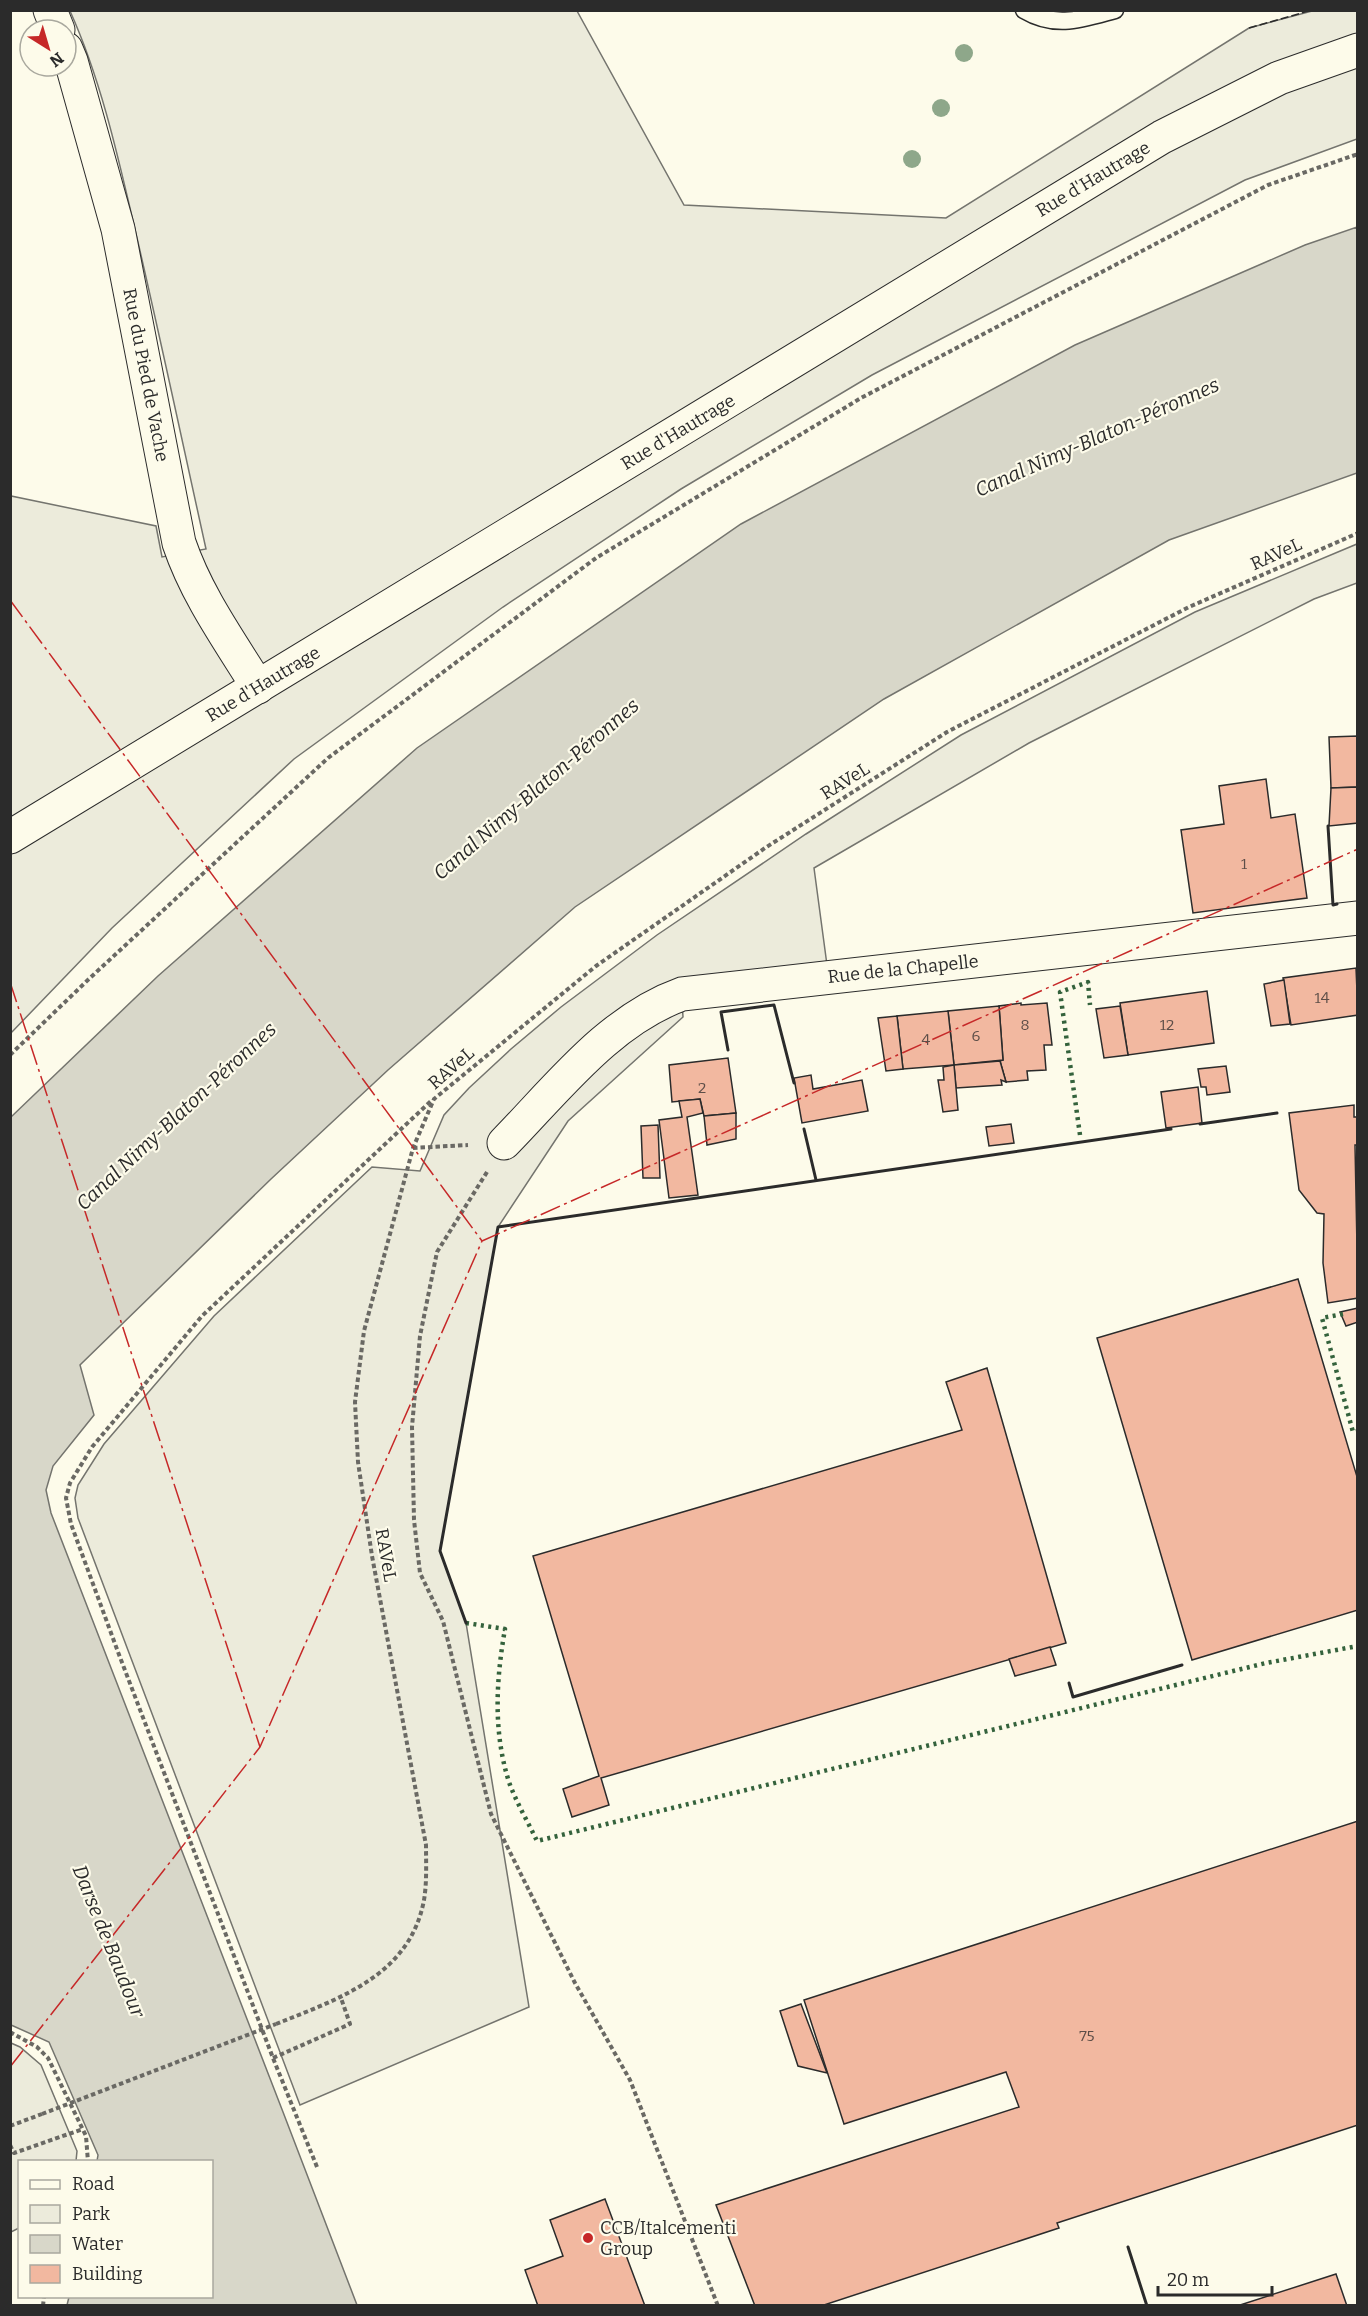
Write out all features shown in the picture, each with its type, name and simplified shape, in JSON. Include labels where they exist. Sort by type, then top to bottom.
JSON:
[{"type":"street","name":"Rue d'Hautrage","points":[[10,837],[1162,137],[1279,78],[1358,50]]},
{"type":"street","name":"Rue du Pied de Vache","points":[[74,78],[118,229],[179,543],[188,571],[202,597],[258,687]]},
{"type":"street","name":"Rue de la Chapelle","points":[[504,1143],[609,1037],[642,1012],[661,1001],[682,994],[1358,918]]},
{"type":"lane","points":[[1024,10],[1053,22],[1077,21],[1114,10]]},
{"type":"path","points":[[10,1055],[328,758],[596,558],[861,398],[1268,184],[1358,154]]},
{"type":"path","name":"RAVeL","points":[[10,2126],[341,1998],[381,1972],[410,1938],[421,1913],[427,1879],[426,1845],[372,1556],[358,1462],[355,1402],[364,1331],[413,1148],[434,1099],[596,966],[765,848],[947,732],[1189,607],[1358,532]]},
{"type":"path","points":[[317,2167],[118,1652],[71,1524],[66,1498],[70,1483],[92,1447],[202,1316],[434,1099]]},
{"type":"path","points":[[413,1148],[504,1143]]},
{"type":"path","points":[[504,1143],[437,1252],[420,1336],[412,1427],[414,1520],[420,1573],[443,1621],[491,1814],[575,1983],[630,2080],[718,2306]]},
{"type":"path","points":[[273,2058],[350,2024],[341,1998]]},
{"type":"path","points":[[10,2032],[37,2047],[48,2058],[83,2128],[88,2160]]},
{"type":"path","points":[[10,2145],[14,2154],[83,2128]]},
{"type":"green space","points":[[70,11],[577,11],[684,205],[946,218],[1249,28],[1312,11],[1357,11],[1357,139],[1245,180],[872,375],[681,489],[503,607],[294,759],[112,928],[11,1033],[11,496],[156,526],[162,557],[206,549],[155,315],[116,151],[101,94],[78,31],[78,18],[73,18]]},
{"type":"green space","points":[[1357,544],[1357,583],[1314,599],[1029,743],[814,868],[827,965],[681,986],[683,1017],[568,1121],[498,1227],[440,1551],[466,1623],[529,2007],[300,2105],[78,1518],[75,1498],[78,1485],[104,1444],[214,1316],[372,1167],[420,1171],[444,1115],[469,1088],[561,1007],[657,935],[806,834],[961,735],[1195,612]]},
{"type":"green space","points":[[11,2043],[20,2047],[41,2065],[77,2151],[76,2160],[18,2160],[18,2228],[11,2232]]},
{"type":"water","points":[[1357,227],[1357,473],[1169,540],[884,699],[575,907],[388,1070],[271,1179],[80,1365],[94,1415],[53,1466],[46,1490],[51,1513],[357,2305],[67,2305],[69,2298],[213,2298],[213,2160],[97,2160],[98,2155],[49,2042],[11,2025],[11,1117],[158,976],[417,748],[741,524],[1075,345],[1305,245]]},
{"type":"building","points":[[1358,736],[1358,787],[1331,788],[1329,737]]},
{"type":"building","points":[[1266,779],[1271,818],[1295,814],[1307,898],[1193,913],[1181,830],[1224,824],[1219,786]]},
{"type":"building","points":[[1358,787],[1358,823],[1329,826],[1331,788]]},
{"type":"building","points":[[1356,968],[1358,1015],[1291,1025],[1283,978]]},
{"type":"building","points":[[1284,980],[1290,1024],[1271,1026],[1264,984]]},
{"type":"building","points":[[1207,991],[1214,1043],[1128,1055],[1120,1003]]},
{"type":"building","points":[[1021,1003],[1021,1005],[1047,1003],[1052,1045],[1044,1045],[1046,1070],[1027,1071],[1028,1080],[1006,1082],[1000,1061],[1003,1060],[999,1006]]},
{"type":"building","points":[[999,1006],[1003,1060],[954,1065],[948,1011]]},
{"type":"building","points":[[1120,1006],[1128,1055],[1104,1058],[1096,1009]]},
{"type":"building","points":[[948,1011],[954,1065],[903,1069],[897,1016]]},
{"type":"building","points":[[897,1016],[903,1069],[886,1071],[878,1018]]},
{"type":"building","points":[[728,1058],[736,1113],[704,1116],[700,1099],[672,1102],[669,1065]]},
{"type":"building","points":[[1000,1061],[1006,1082],[1001,1080],[1002,1085],[956,1088],[954,1065]]},
{"type":"building","points":[[954,1065],[958,1110],[943,1112],[938,1080],[944,1080],[943,1067]]},
{"type":"building","points":[[1226,1066],[1230,1092],[1207,1095],[1206,1087],[1201,1087],[1198,1069]]},
{"type":"building","points":[[811,1075],[813,1089],[862,1080],[868,1111],[802,1123],[794,1078]]},
{"type":"building","points":[[1198,1087],[1202,1123],[1166,1128],[1161,1092]]},
{"type":"building","points":[[700,1099],[703,1113],[687,1117],[698,1195],[669,1198],[659,1120],[682,1117],[679,1101]]},
{"type":"building","points":[[1354,1105],[1354,1117],[1358,1117],[1358,1145],[1355,1145],[1358,1298],[1328,1303],[1323,1263],[1324,1214],[1317,1213],[1299,1190],[1289,1113]]},
{"type":"building","points":[[736,1113],[736,1139],[707,1145],[704,1116]]},
{"type":"building","points":[[1011,1124],[1014,1143],[989,1146],[986,1127]]},
{"type":"building","points":[[658,1125],[660,1178],[643,1178],[641,1126]]},
{"type":"building","points":[[1298,1279],[1358,1480],[1358,1610],[1192,1660],[1097,1338]]},
{"type":"building","points":[[1358,1308],[1358,1322],[1346,1326],[1340,1312]]},
{"type":"building","points":[[987,1368],[1066,1643],[601,1778],[609,1805],[572,1817],[563,1789],[599,1776],[533,1556],[962,1430],[946,1382]]},
{"type":"building","points":[[1050,1647],[1056,1665],[1015,1676],[1009,1659]]},
{"type":"building","points":[[1358,1821],[1358,2125],[1057,2223],[1059,2228],[821,2306],[755,2306],[716,2205],[1019,2107],[1006,2072],[844,2124],[804,2000]]},
{"type":"building","points":[[801,2004],[827,2073],[798,2066],[780,2011]]},
{"type":"building","name":"CCB/Italcementi Group","points":[[605,2199],[645,2306],[538,2306],[525,2270],[563,2256],[550,2220]]},
{"type":"building","points":[[1336,2274],[1347,2306],[1237,2306]]},
{"type":"hedge","points":[[1080,1135],[1060,992],[1088,982],[1090,1005]]},
{"type":"hedge","points":[[1343,1314],[1322,1318],[1353,1432],[1358,1431]]},
{"type":"hedge","points":[[466,1623],[505,1629],[498,1687],[500,1744],[509,1782],[537,1841],[1266,1663],[1358,1646]]},
{"type":"fence","points":[[1249,28],[1312,10]]},
{"type":"wall","points":[[1328,826],[1333,905],[1337,904]]},
{"type":"wall","points":[[728,1050],[721,1012],[774,1005],[794,1083]]},
{"type":"wall","points":[[1200,1124],[1277,1113]]},
{"type":"wall","points":[[804,1129],[816,1180]]},
{"type":"wall","points":[[466,1623],[440,1551],[498,1227],[1171,1129]]},
{"type":"wall","points":[[1069,1683],[1073,1697],[1182,1665]]},
{"type":"wall","points":[[1128,2247],[1147,2306]]},
{"type":"power","points":[[10,600],[482,1241]]},
{"type":"power","points":[[10,2067],[260,1747],[482,1241],[1358,849]]},
{"type":"power","points":[[10,982],[260,1747]]},
{"type":"place","name":"CCB/Italcementi Group","points":[[588,2238]]},
{"type":"water label","name":"Canal Nimy-Blaton-Péronnes","points":[[1097,437]]},
{"type":"water label","name":"Canal Nimy-Blaton-Péronnes","points":[[536,789]]},
{"type":"water label","name":"Canal Nimy-Blaton-Péronnes","points":[[176,1116]]},
{"type":"water label","name":"Darse de Baudour","points":[[109,1941]]}]
